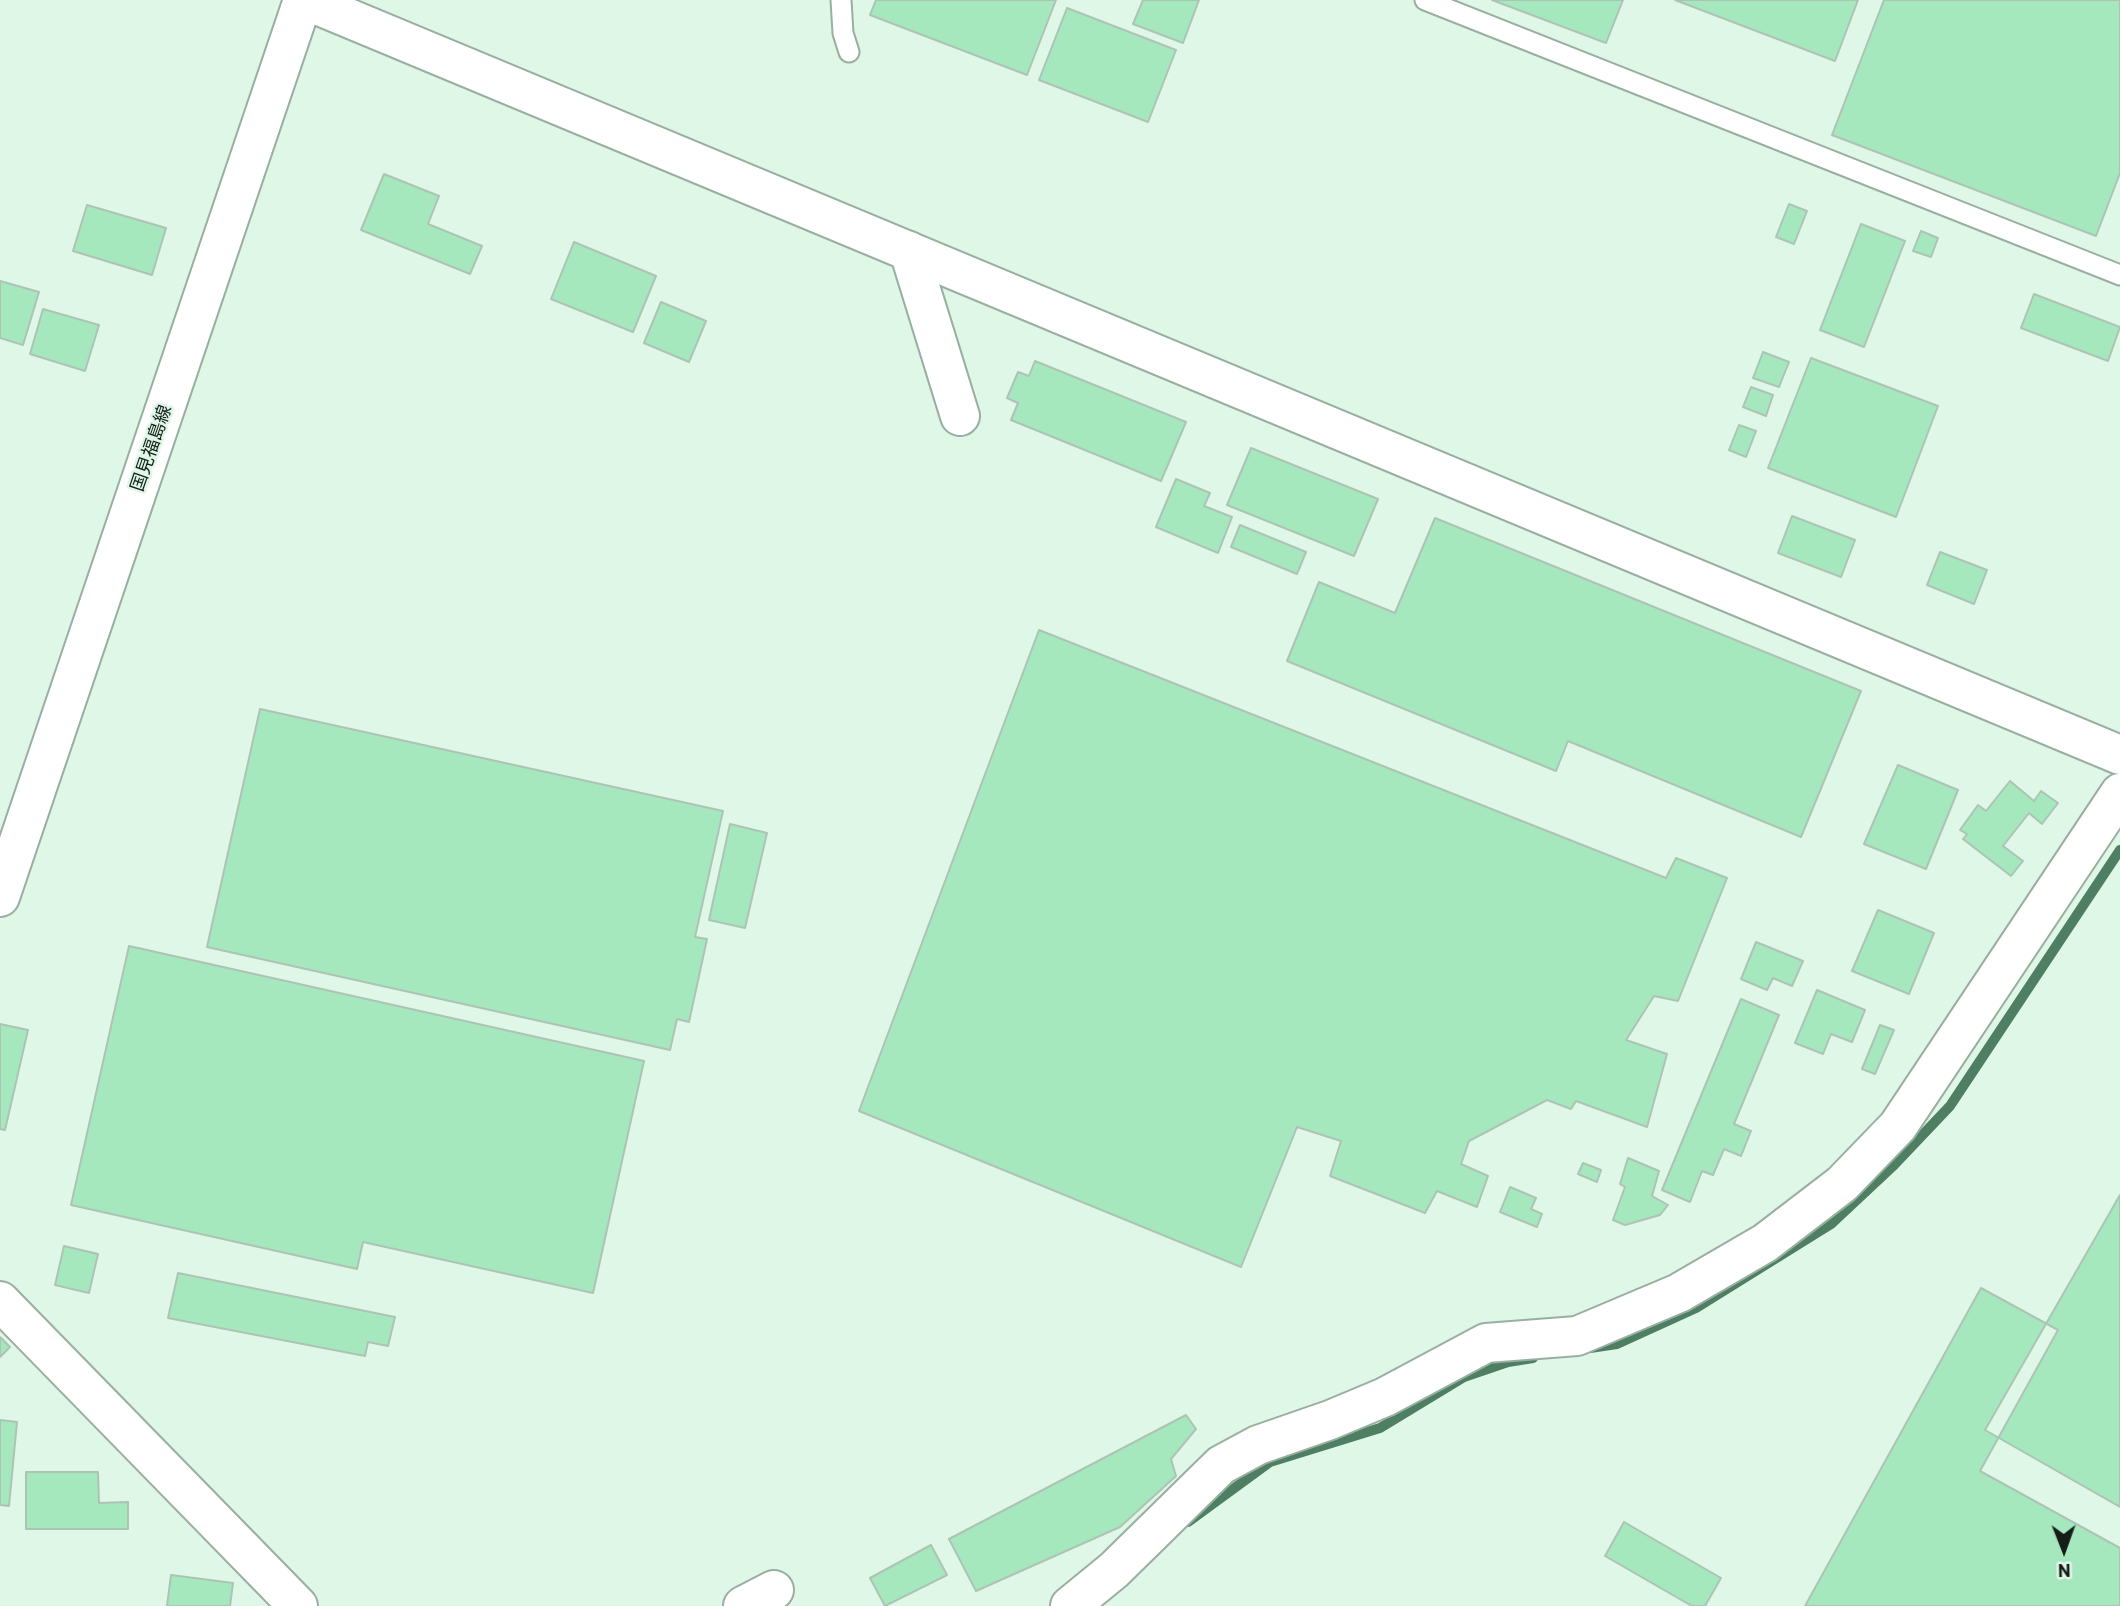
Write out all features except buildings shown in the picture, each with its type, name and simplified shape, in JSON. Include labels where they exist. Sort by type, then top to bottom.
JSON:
[{"type":"street","points":[[304,0],[2120,755]]},
{"type":"street","name":"国見福島線","points":[[0,897],[304,0]]},
{"type":"street","points":[[909,251],[960,416]]},
{"type":"street","points":[[1070,1606],[1114,1570],[1221,1465],[1258,1445],[1385,1397],[1486,1343],[1577,1336],[1656,1304],[1765,1243],[1842,1184],[1898,1126],[2120,793]]},
{"type":"street","points":[[0,1301],[298,1606]]},
{"type":"lane","points":[[841,0],[843,33],[849,52]]},
{"type":"lane","points":[[1426,0],[2120,275]]},
{"type":"waterway","points":[[1590,1348],[1617,1344],[1696,1308],[1831,1224],[1894,1165],[1950,1106],[2120,850]]},
{"type":"waterway","points":[[1188,1522],[1270,1462],[1380,1428],[1464,1377],[1508,1362],[1533,1358]]}]
